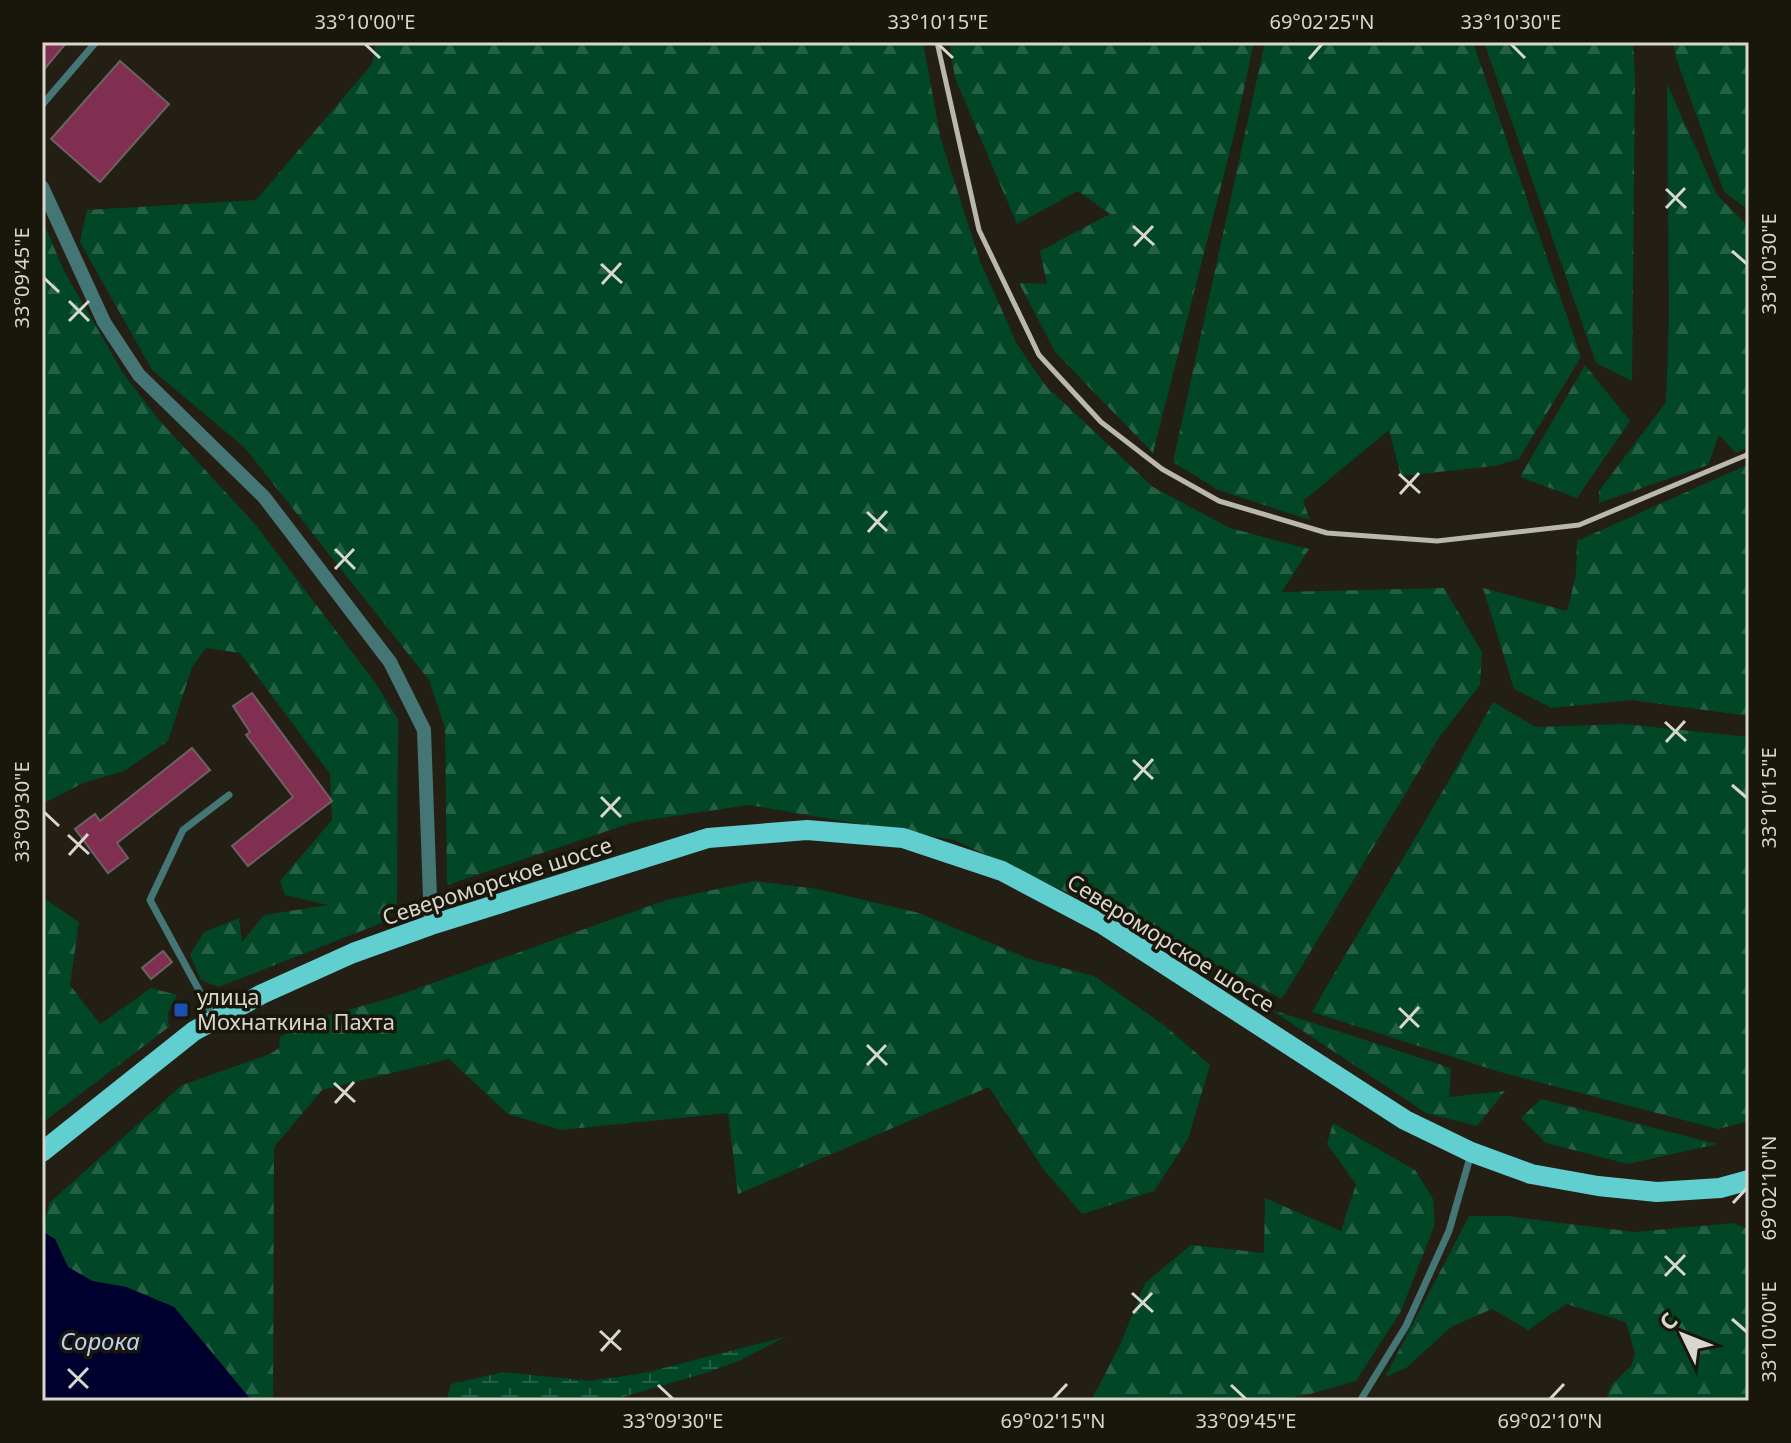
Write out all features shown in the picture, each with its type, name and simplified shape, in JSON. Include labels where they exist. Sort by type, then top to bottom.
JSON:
[{"type":"main road","name":"Североморское шоссе","points":[[42,1152],[165,1052],[214,1018],[353,953],[431,925],[708,838],[807,830],[903,838],[1002,871],[1104,925],[1405,1120],[1471,1152],[1531,1174],[1598,1186],[1657,1192],[1720,1188],[1749,1180]]},
{"type":"street","points":[[42,187],[104,322],[139,375],[264,497],[390,662],[424,730],[431,925]]},
{"type":"lane","points":[[42,105],[96,42]]},
{"type":"lane","points":[[214,1018],[150,900],[183,830],[229,795]]},
{"type":"lane","points":[[1360,1401],[1406,1326],[1449,1231],[1471,1152]]},
{"type":"green space","points":[[376,42],[923,42],[941,140],[980,261],[1017,344],[1045,385],[1153,487],[1230,528],[1309,549],[1282,592],[1444,588],[1482,652],[1480,685],[1440,736],[1282,999],[1153,932],[954,840],[749,805],[634,822],[447,885],[445,728],[429,680],[244,447],[152,370],[80,242],[87,210],[256,200],[372,64]]},
{"type":"green space","points":[[949,42],[1254,42],[1235,131],[1153,453],[1055,352],[1019,283],[1047,284],[1040,251],[1110,214],[1078,191],[1017,224],[955,78]]},
{"type":"green space","points":[[1265,42],[1473,42],[1581,357],[1519,459],[1494,466],[1401,476],[1389,430],[1303,501],[1310,520],[1218,490],[1173,462]]},
{"type":"green space","points":[[1484,42],[1633,42],[1632,381],[1596,363]]},
{"type":"green space","points":[[1673,42],[1745,42],[1749,55],[1749,210],[1724,192]]},
{"type":"green space","points":[[1667,84],[1717,195],[1749,227],[1749,447],[1736,453],[1719,435],[1708,465],[1599,503],[1599,491],[1666,402],[1669,316]]},
{"type":"green space","points":[[42,219],[64,271],[123,373],[158,419],[255,524],[374,681],[398,719],[397,904],[384,922],[219,987],[201,980],[190,955],[204,932],[239,918],[242,942],[264,915],[328,905],[285,895],[280,881],[332,820],[330,774],[240,653],[206,648],[192,667],[168,741],[124,771],[83,783],[42,804]]},
{"type":"green space","points":[[1585,365],[1630,421],[1577,498],[1520,477]]},
{"type":"green space","points":[[1749,464],[1749,716],[1631,700],[1552,708],[1514,689],[1483,588],[1567,611],[1576,575],[1577,541]]},
{"type":"green space","points":[[1493,702],[1536,727],[1624,724],[1749,737],[1749,1121],[1718,1129],[1500,1072],[1312,1012]]},
{"type":"green space","points":[[755,881],[818,889],[919,913],[1029,959],[1094,976],[1164,1025],[1210,1065],[1188,1139],[1154,1191],[1082,1214],[1044,1170],[989,1087],[738,1194],[728,1113],[561,1130],[508,1114],[449,1059],[322,1090],[274,1147],[273,1401],[252,1401],[174,1307],[126,1287],[92,1281],[68,1267],[55,1239],[43,1232],[49,1203],[182,1085],[270,1054],[279,1048],[280,1037],[315,1019],[391,998],[666,900]]},
{"type":"green space","points":[[42,897],[79,922],[70,985],[100,1024],[151,988],[177,995],[168,1013],[169,1027],[42,1123]]},
{"type":"green space","points":[[1270,1009],[1451,1068],[1449,1097],[1505,1091],[1477,1126],[1426,1113]]},
{"type":"green space","points":[[1541,1099],[1717,1144],[1628,1164],[1546,1143],[1521,1118]]},
{"type":"green space","points":[[1333,1123],[1415,1170],[1433,1199],[1435,1224],[1401,1311],[1356,1381],[1273,1401],[1091,1401],[1120,1345],[1145,1283],[1191,1245],[1264,1253],[1265,1198],[1341,1231],[1356,1184],[1327,1144]]},
{"type":"green space","points":[[1469,1216],[1507,1216],[1634,1232],[1734,1223],[1749,1230],[1749,1401],[1599,1401],[1606,1400],[1611,1385],[1631,1366],[1635,1354],[1626,1322],[1566,1304],[1528,1330],[1492,1309],[1451,1327],[1406,1368],[1385,1377]]},
{"type":"green space","points":[[785,1337],[741,1360],[709,1372],[609,1401],[446,1401],[451,1384],[504,1372],[590,1381],[644,1373]]},
{"type":"water","name":"Сорока","points":[[43,1232],[55,1239],[68,1267],[92,1281],[126,1287],[174,1307],[252,1401],[42,1401]]},
{"type":"building","points":[[42,42],[67,42],[42,72]]},
{"type":"building","points":[[120,61],[169,104],[100,182],[51,139]]},
{"type":"building","points":[[252,693],[332,801],[248,866],[232,846],[293,797],[246,735],[250,732],[233,706]]},
{"type":"building","points":[[192,748],[210,770],[117,843],[128,858],[108,873],[75,829],[95,814],[100,821]]},
{"type":"building","points":[[163,951],[172,962],[151,979],[142,968]]},
{"type":"railway","points":[[937,42],[979,230],[1039,355],[1101,422],[1162,469],[1219,501],[1327,533],[1437,541],[1579,525],[1749,454]]},
{"type":"place","name":"улица Мохнаткина Пахта","points":[[181,1010]]}]
